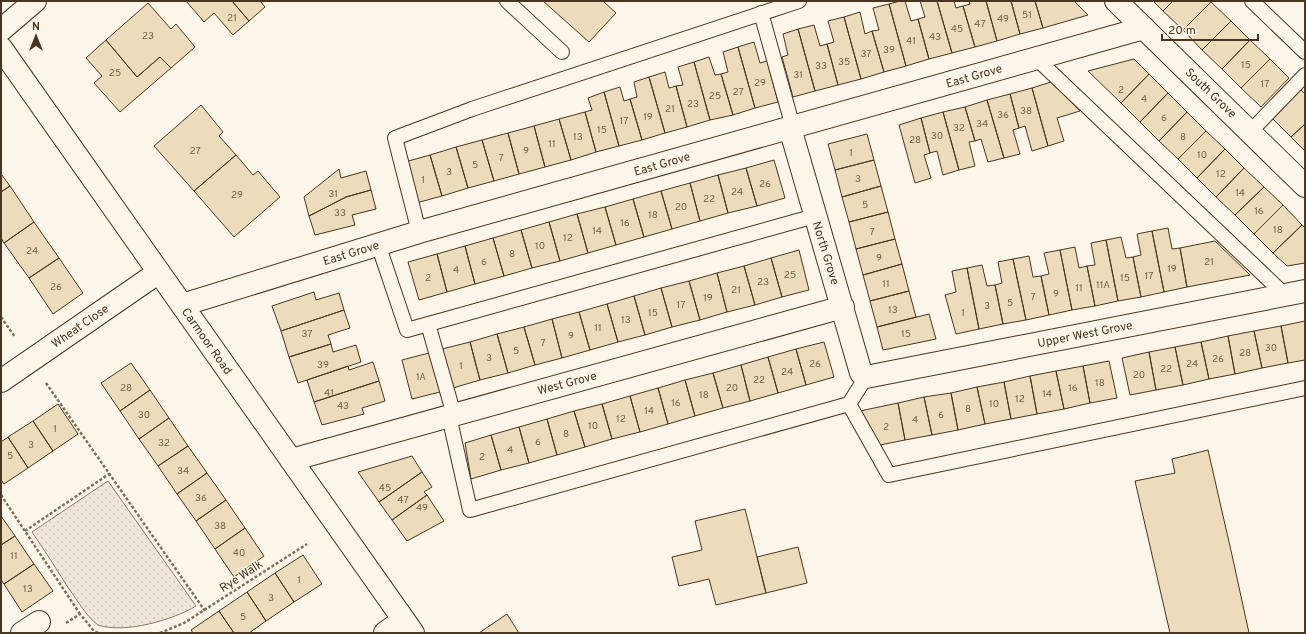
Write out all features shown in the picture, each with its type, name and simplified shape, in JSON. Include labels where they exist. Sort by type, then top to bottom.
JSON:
[{"type":"street","points":[[1,30],[35,1]]},
{"type":"street","name":"South Grove","points":[[1116,1],[1305,186]]},
{"type":"street","name":"East Grove","points":[[182,305],[419,232],[1144,28]]},
{"type":"street","name":"Carmoor Road","points":[[1,48],[408,627]]},
{"type":"street","name":"North Grove","points":[[792,127],[814,216],[843,307],[861,373],[866,377]]},
{"type":"street","name":"Wheat Close","points":[[1,381],[158,272]]},
{"type":"street","name":"Upper West Grove","points":[[866,377],[1295,293]]},
{"type":"street","name":"West Grove","points":[[290,460],[843,307]]},
{"type":"street","points":[[385,633],[408,627]]},
{"type":"lane","points":[[507,1],[562,52]]},
{"type":"lane","points":[[419,232],[395,138],[472,109],[799,1]]},
{"type":"lane","points":[[1252,1],[1305,52]]},
{"type":"lane","points":[[761,13],[792,127]]},
{"type":"lane","points":[[1037,59],[1295,293]]},
{"type":"lane","points":[[1250,132],[1305,75]]},
{"type":"lane","points":[[378,244],[407,330],[814,216]]},
{"type":"lane","points":[[428,324],[451,415],[470,510],[849,404],[866,377]]},
{"type":"lane","points":[[849,404],[889,475],[1305,388]]},
{"type":"path","points":[[31,360],[205,610]]},
{"type":"path","points":[[25,531],[109,474]]},
{"type":"path","points":[[1,495],[80,614],[94,631],[98,633]]},
{"type":"path","name":"Rye Walk","points":[[160,633],[184,623],[306,544]]},
{"type":"path","points":[[62,625],[80,614]]},
{"type":"shaded area","points":[[108,481],[196,606],[162,621],[134,627],[109,627],[98,625],[90,617],[69,589],[32,532]]},
{"type":"building","points":[[186,1],[232,1],[249,21],[233,35],[214,13],[204,22]]},
{"type":"building","points":[[232,1],[260,1],[265,7],[249,21]]},
{"type":"building","points":[[543,1],[603,1],[616,13],[589,42]]},
{"type":"building","points":[[905,1],[911,21],[918,19],[929,59],[906,66],[889,4]]},
{"type":"building","points":[[920,1],[937,1],[952,53],[929,59],[918,19],[925,17]]},
{"type":"building","points":[[937,1],[954,1],[956,8],[963,6],[975,47],[952,53]]},
{"type":"building","points":[[969,1],[986,1],[997,41],[975,47],[963,6],[970,4]]},
{"type":"building","points":[[986,1],[1011,1],[1020,34],[997,41]]},
{"type":"building","points":[[1011,1],[1035,1],[1043,28],[1020,34]]},
{"type":"building","points":[[1035,1],[1074,1],[1088,15],[1043,28]]},
{"type":"building","points":[[1153,1],[1173,1],[1163,11]]},
{"type":"building","points":[[1173,1],[1211,2],[1183,30],[1163,11]]},
{"type":"building","points":[[1211,2],[1231,21],[1202,50],[1183,30]]},
{"type":"building","points":[[148,3],[171,29],[176,24],[195,47],[171,68],[160,57],[137,77],[106,40]]},
{"type":"building","points":[[889,4],[906,66],[884,72],[872,31],[879,30],[873,8]]},
{"type":"building","points":[[860,12],[865,34],[872,31],[884,72],[861,79],[844,17]]},
{"type":"building","points":[[844,17],[861,79],[838,85],[827,44],[834,42],[828,21]]},
{"type":"building","points":[[1231,21],[1250,40],[1222,69],[1202,50]]},
{"type":"building","points":[[814,25],[820,46],[827,44],[838,85],[815,91],[798,29]]},
{"type":"building","points":[[798,29],[815,91],[793,97],[782,57],[788,55],[783,34]]},
{"type":"building","points":[[106,40],[137,77],[160,57],[171,68],[120,112],[94,83],[102,76],[86,58]]},
{"type":"building","points":[[1250,40],[1270,59],[1241,88],[1222,69]]},
{"type":"building","points":[[754,42],[760,63],[767,61],[778,102],[755,108],[738,47]]},
{"type":"building","points":[[738,47],[755,108],[733,115],[721,74],[728,72],[723,52]]},
{"type":"building","points":[[709,57],[715,75],[721,74],[733,115],[710,120],[694,62]]},
{"type":"building","points":[[1134,59],[1149,74],[1121,103],[1088,71]]},
{"type":"building","points":[[1270,59],[1289,78],[1261,107],[1241,88]]},
{"type":"building","points":[[694,62],[710,120],[687,127],[676,86],[683,85],[678,67]]},
{"type":"building","points":[[665,72],[669,88],[676,86],[687,127],[665,133],[649,77]]},
{"type":"building","points":[[1149,74],[1168,93],[1140,122],[1121,103]]},
{"type":"building","points":[[649,77],[665,133],[642,140],[630,99],[637,97],[634,82]]},
{"type":"building","points":[[1051,82],[1080,111],[1057,118],[1064,141],[1048,146],[1032,88]]},
{"type":"building","points":[[620,87],[624,101],[630,99],[642,140],[619,146],[604,92]]},
{"type":"building","points":[[1032,88],[1048,146],[1032,151],[1025,126],[1019,128],[1010,94]]},
{"type":"building","points":[[1300,89],[1305,94],[1305,124],[1291,137],[1272,118]]},
{"type":"building","points":[[604,92],[619,146],[596,152],[585,112],[592,110],[588,98]]},
{"type":"building","points":[[1168,93],[1187,112],[1159,141],[1140,122]]},
{"type":"building","points":[[1010,94],[1019,128],[1013,130],[1020,154],[1004,158],[987,100]]},
{"type":"building","points":[[987,100],[1004,158],[988,162],[981,139],[975,141],[965,107]]},
{"type":"building","points":[[201,105],[223,132],[219,136],[236,155],[194,191],[154,146]]},
{"type":"building","points":[[965,107],[975,141],[969,142],[975,166],[959,170],[943,112]]},
{"type":"building","points":[[585,112],[596,152],[571,160],[559,119]]},
{"type":"building","points":[[943,112],[959,170],[943,175],[937,151],[930,153],[921,118]]},
{"type":"building","points":[[1187,112],[1206,131],[1178,159],[1159,141]]},
{"type":"building","points":[[921,118],[930,153],[924,155],[931,178],[915,183],[899,125]]},
{"type":"building","points":[[559,119],[571,160],[545,167],[534,126]]},
{"type":"building","points":[[1305,124],[1305,151],[1291,137]]},
{"type":"building","points":[[534,126],[545,167],[519,174],[508,133]]},
{"type":"building","points":[[1206,131],[1225,149],[1197,178],[1178,159]]},
{"type":"building","points":[[508,133],[519,174],[494,181],[482,140]]},
{"type":"building","points":[[867,134],[874,160],[835,170],[828,144]]},
{"type":"building","points":[[482,140],[494,181],[468,188],[456,147]]},
{"type":"building","points":[[456,147],[468,188],[442,196],[430,155]]},
{"type":"building","points":[[1225,149],[1244,168],[1216,197],[1197,178]]},
{"type":"building","points":[[236,155],[253,175],[258,171],[280,197],[234,237],[194,191]]},
{"type":"building","points":[[430,155],[442,196],[416,203],[405,162]]},
{"type":"building","points":[[774,160],[785,198],[757,206],[746,168]]},
{"type":"building","points":[[874,160],[881,186],[842,197],[835,170]]},
{"type":"building","points":[[746,168],[757,206],[728,213],[718,175]]},
{"type":"building","points":[[1244,168],[1264,187],[1235,215],[1216,197]]},
{"type":"building","points":[[339,169],[341,178],[366,171],[371,190],[346,197],[309,216],[304,197]]},
{"type":"building","points":[[1,174],[10,186],[1,192]]},
{"type":"building","points":[[718,175],[728,213],[700,221],[690,183]]},
{"type":"building","points":[[690,183],[700,221],[672,229],[661,191]]},
{"type":"building","points":[[10,186],[34,222],[4,243],[1,238],[1,192]]},
{"type":"building","points":[[881,186],[888,212],[849,222],[842,197]]},
{"type":"building","points":[[1264,187],[1283,205],[1254,234],[1235,215]]},
{"type":"building","points":[[371,190],[376,209],[352,215],[355,225],[315,235],[309,216],[346,197]]},
{"type":"building","points":[[661,191],[672,229],[644,237],[633,199]]},
{"type":"building","points":[[633,199],[644,237],[616,245],[605,207]]},
{"type":"building","points":[[1283,205],[1302,225],[1273,253],[1254,234]]},
{"type":"building","points":[[605,207],[616,245],[588,253],[577,214]]},
{"type":"building","points":[[888,212],[895,239],[856,249],[849,222]]},
{"type":"building","points":[[577,214],[588,253],[560,261],[549,222]]},
{"type":"building","points":[[34,222],[59,258],[29,278],[4,243]]},
{"type":"building","points":[[549,222],[560,261],[532,268],[521,230]]},
{"type":"building","points":[[1302,225],[1305,228],[1305,263],[1287,266],[1273,253]]},
{"type":"building","points":[[1168,228],[1172,249],[1180,248],[1187,287],[1164,292],[1152,231]]},
{"type":"building","points":[[521,230],[532,268],[504,276],[493,238]]},
{"type":"building","points":[[1152,231],[1164,292],[1141,297],[1133,257],[1141,255],[1137,234]]},
{"type":"building","points":[[1121,237],[1126,258],[1133,257],[1141,297],[1118,301],[1106,240]]},
{"type":"building","points":[[493,238],[504,276],[475,284],[465,246]]},
{"type":"building","points":[[895,239],[902,264],[863,275],[856,249]]},
{"type":"building","points":[[1106,240],[1118,301],[1095,306],[1087,266],[1095,265],[1091,243]]},
{"type":"building","points":[[1215,241],[1250,275],[1187,287],[1180,248]]},
{"type":"building","points":[[465,246],[475,284],[447,292],[437,254]]},
{"type":"building","points":[[1075,247],[1079,268],[1087,266],[1095,306],[1072,310],[1060,250]]},
{"type":"building","points":[[799,250],[809,290],[782,297],[771,258]]},
{"type":"building","points":[[1060,250],[1072,310],[1049,315],[1041,276],[1049,274],[1044,253]]},
{"type":"building","points":[[437,254],[447,292],[419,300],[408,262]]},
{"type":"building","points":[[1029,256],[1033,277],[1041,276],[1049,315],[1026,320],[1013,259]]},
{"type":"building","points":[[59,258],[83,293],[53,314],[29,278]]},
{"type":"building","points":[[771,258],[782,297],[755,305],[744,266]]},
{"type":"building","points":[[1013,259],[1026,320],[1003,324],[995,285],[1002,283],[998,262]]},
{"type":"building","points":[[902,264],[909,291],[870,301],[863,275]]},
{"type":"building","points":[[982,265],[987,286],[995,285],[1003,324],[979,329],[967,268]]},
{"type":"building","points":[[744,266],[755,305],[727,312],[717,273]]},
{"type":"building","points":[[967,268],[979,329],[956,334],[945,295],[956,292],[952,271]]},
{"type":"building","points":[[717,273],[727,312],[700,320],[689,281]]},
{"type":"building","points":[[689,281],[700,320],[672,327],[661,288]]},
{"type":"building","points":[[661,288],[672,327],[645,335],[634,296]]},
{"type":"building","points":[[909,291],[916,317],[877,327],[870,301]]},
{"type":"building","points":[[314,292],[316,300],[339,293],[344,310],[281,331],[272,306]]},
{"type":"building","points":[[634,296],[645,335],[618,342],[607,304]]},
{"type":"building","points":[[607,304],[618,342],[590,350],[579,312]]},
{"type":"building","points":[[344,310],[350,328],[328,335],[331,344],[289,357],[281,331]]},
{"type":"building","points":[[579,312],[590,350],[562,358],[552,319]]},
{"type":"building","points":[[929,314],[936,339],[883,350],[877,327]]},
{"type":"building","points":[[552,319],[562,358],[535,365],[524,327]]},
{"type":"building","points":[[1305,321],[1305,360],[1288,363],[1281,326]]},
{"type":"building","points":[[1281,326],[1288,363],[1262,368],[1254,331]]},
{"type":"building","points":[[524,327],[535,365],[508,373],[497,334]]},
{"type":"building","points":[[1254,331],[1262,368],[1235,374],[1228,336]]},
{"type":"building","points":[[497,334],[508,373],[480,380],[470,342]]},
{"type":"building","points":[[1228,336],[1235,374],[1209,379],[1201,342]]},
{"type":"building","points":[[470,342],[480,380],[453,388],[442,349]]},
{"type":"building","points":[[824,342],[834,377],[806,385],[796,349]]},
{"type":"building","points":[[1201,342],[1209,379],[1183,385],[1175,347]]},
{"type":"building","points":[[331,344],[333,352],[356,345],[361,362],[298,383],[289,357]]},
{"type":"building","points":[[1175,347],[1183,385],[1156,390],[1149,352]]},
{"type":"building","points":[[796,349],[806,385],[778,393],[768,357]]},
{"type":"building","points":[[1149,352],[1156,390],[1130,395],[1122,358]]},
{"type":"building","points":[[429,353],[440,392],[412,399],[402,360]]},
{"type":"building","points":[[768,357],[778,393],[750,401],[741,365]]},
{"type":"building","points":[[1109,361],[1117,398],[1090,403],[1083,366]]},
{"type":"building","points":[[373,362],[379,381],[314,402],[307,380],[348,366],[349,370]]},
{"type":"building","points":[[131,363],[150,390],[120,411],[101,383]]},
{"type":"building","points":[[741,365],[750,401],[723,408],[713,373]]},
{"type":"building","points":[[1083,366],[1090,403],[1064,409],[1056,371]]},
{"type":"building","points":[[1056,371],[1064,409],[1037,414],[1030,376]]},
{"type":"building","points":[[713,373],[723,408],[695,416],[685,380]]},
{"type":"building","points":[[1030,376],[1037,414],[1011,419],[1004,382]]},
{"type":"building","points":[[685,380],[695,416],[668,424],[658,388]]},
{"type":"building","points":[[379,381],[385,401],[362,408],[364,414],[322,425],[314,402]]},
{"type":"building","points":[[1004,382],[1011,419],[985,424],[977,387]]},
{"type":"building","points":[[977,387],[985,424],[958,430],[951,393]]},
{"type":"building","points":[[658,388],[668,424],[640,432],[630,396]]},
{"type":"building","points":[[150,390],[169,418],[139,439],[120,411]]},
{"type":"building","points":[[951,393],[958,430],[932,435],[924,397]]},
{"type":"building","points":[[630,396],[640,432],[612,439],[602,404]]},
{"type":"building","points":[[924,397],[932,435],[905,440],[898,403]]},
{"type":"building","points":[[898,403],[905,440],[880,445],[860,411]]},
{"type":"building","points":[[58,404],[78,434],[53,451],[33,421]]},
{"type":"building","points":[[602,404],[612,439],[585,447],[574,411]]},
{"type":"building","points":[[574,411],[585,447],[557,455],[547,419]]},
{"type":"building","points":[[169,418],[188,446],[158,466],[139,439]]},
{"type":"building","points":[[547,419],[557,455],[529,463],[519,427]]},
{"type":"building","points":[[33,421],[53,451],[28,468],[8,437]]},
{"type":"building","points":[[519,427],[529,463],[501,470],[491,435]]},
{"type":"building","points":[[491,435],[501,470],[471,479],[465,443]]},
{"type":"building","points":[[8,437],[28,468],[4,484],[1,480],[1,442]]},
{"type":"building","points":[[188,446],[207,473],[177,494],[158,466]]},
{"type":"building","points":[[1208,450],[1249,633],[1170,633],[1135,481],[1175,473],[1172,459]]},
{"type":"building","points":[[412,456],[422,472],[379,502],[358,472]]},
{"type":"building","points":[[422,472],[432,487],[424,492],[427,495],[392,520],[379,502]]},
{"type":"building","points":[[207,473],[226,500],[196,521],[177,494]]},
{"type":"building","points":[[427,495],[444,521],[407,541],[392,520]]},
{"type":"building","points":[[226,500],[245,528],[215,549],[196,521]]},
{"type":"building","points":[[745,509],[766,593],[716,605],[709,579],[679,586],[672,557],[702,550],[695,521]]},
{"type":"building","points":[[1,516],[15,536],[1,545]]},
{"type":"building","points":[[245,528],[264,556],[234,577],[215,549]]},
{"type":"building","points":[[15,536],[34,564],[4,584],[1,580],[1,545]]},
{"type":"building","points":[[798,547],[807,583],[766,593],[757,557]]},
{"type":"building","points":[[303,555],[322,584],[294,602],[275,573]]},
{"type":"building","points":[[34,564],[53,591],[22,612],[4,584]]},
{"type":"building","points":[[275,573],[294,602],[266,621],[247,592]]},
{"type":"building","points":[[247,592],[266,621],[249,633],[234,633],[219,611]]},
{"type":"building","points":[[219,611],[234,633],[193,633],[191,630]]},
{"type":"building","points":[[507,614],[519,633],[479,633]]}]
